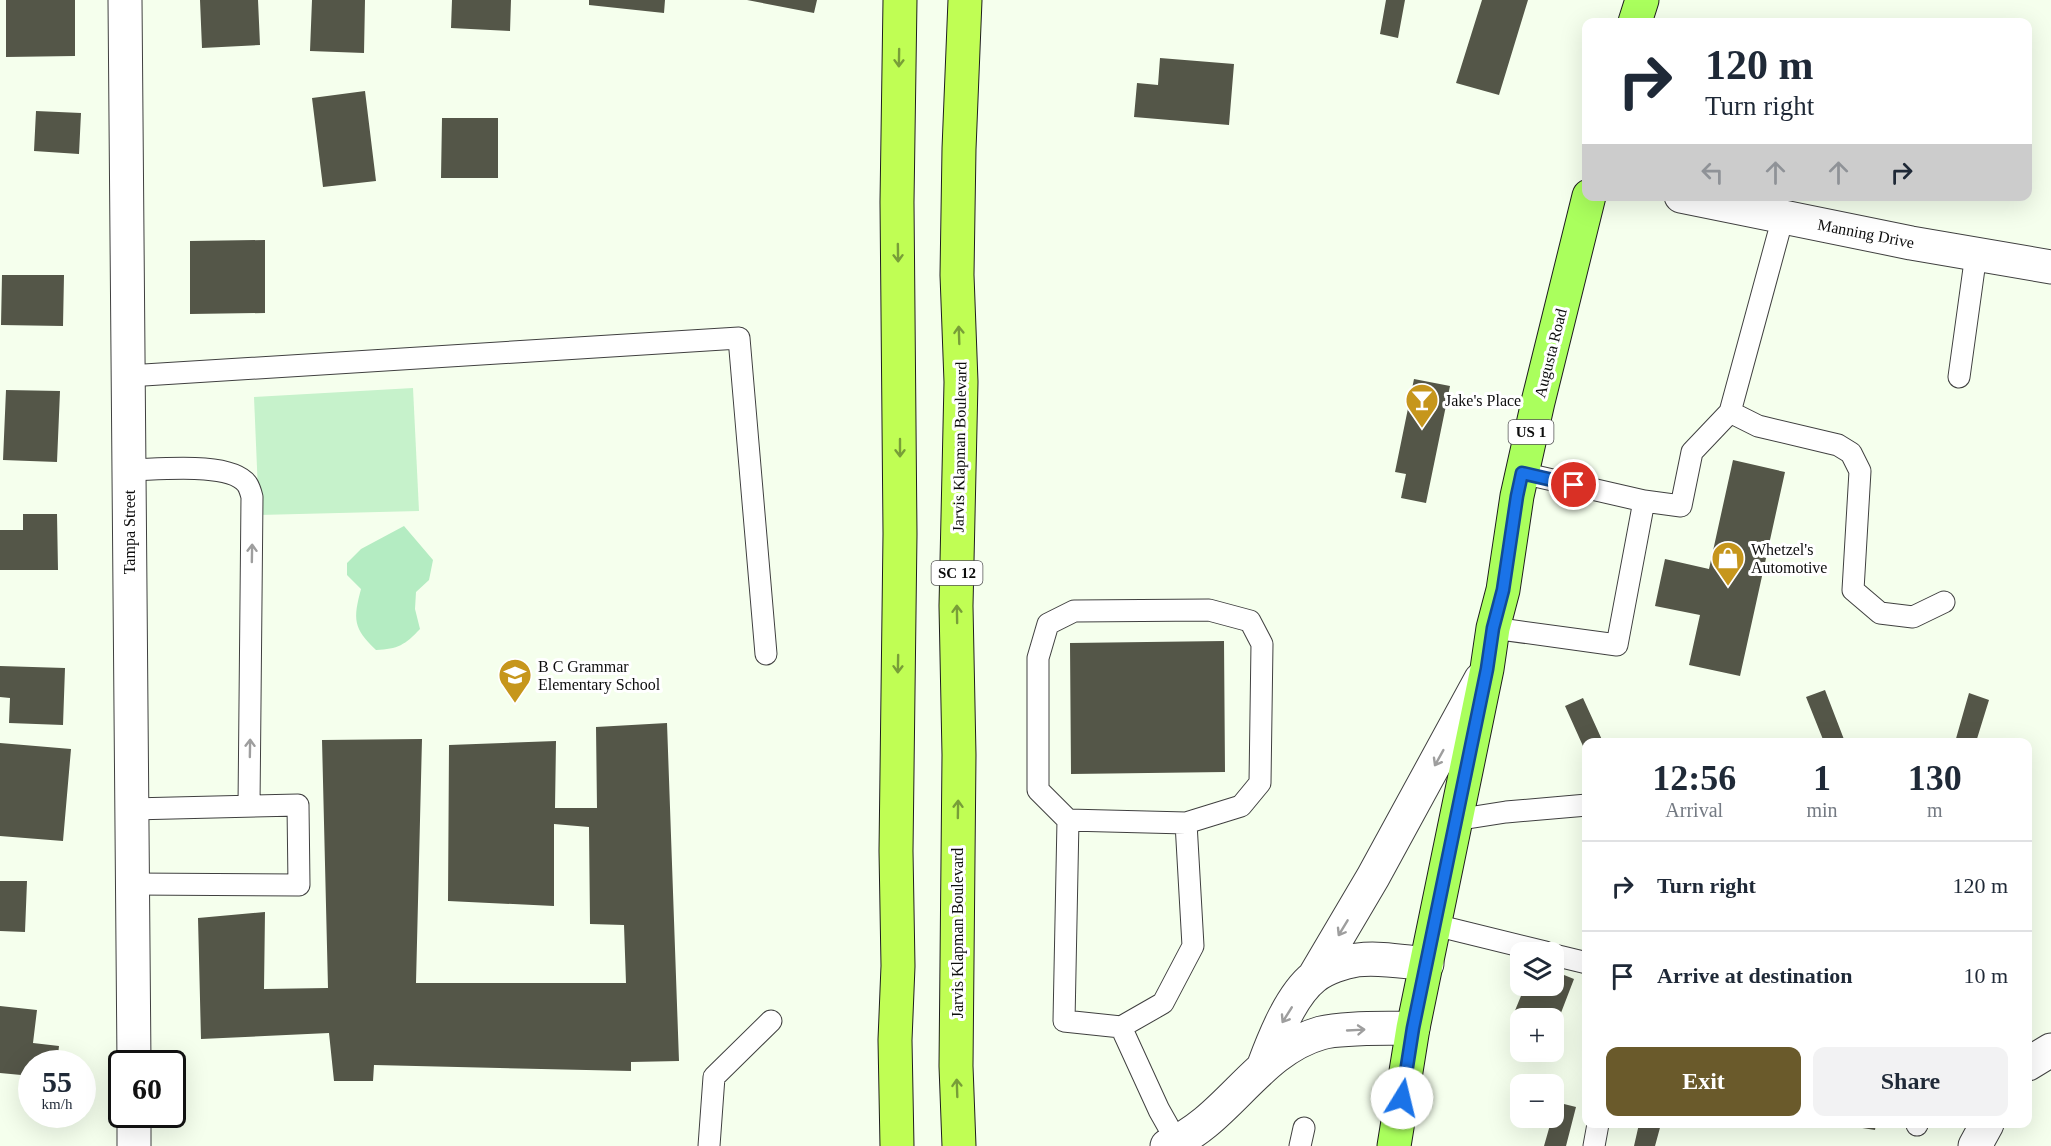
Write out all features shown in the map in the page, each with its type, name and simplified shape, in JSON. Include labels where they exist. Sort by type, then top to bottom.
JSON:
[{"type":"highway","points":[[897,1146],[895,1040],[898,966],[896,851],[900,534],[897,202],[900,0]]},
{"type":"highway","name":"Jarvis Klapman Boulevard","points":[[959,1146],[956,1066],[959,756],[956,606],[961,382],[957,275],[965,0]]},
{"type":"main road","points":[[1636,18],[1642,0]]},
{"type":"main road","name":"Augusta Road","points":[[1394,1146],[1413,1028],[1487,669],[1493,628],[1503,590],[1517,496],[1588,201]]},
{"type":"street","name":"Tampa Street","points":[[125,0],[134,1050]]},
{"type":"street","name":"Manning Drive","points":[[1705,201],[2051,267]]},
{"type":"street","points":[[1264,1065],[1279,1027],[1299,995],[1314,977],[1373,877],[1487,669]]},
{"type":"street","points":[[1314,977],[1334,966],[1357,960],[1378,959],[1427,963]]},
{"type":"street","points":[[1174,1145],[1204,1125],[1244,1088],[1264,1065],[1301,1040],[1323,1032],[1413,1028]]},
{"type":"street","points":[[2032,1062],[2051,1050]]},
{"type":"street","points":[[134,1128],[134,1146]]},
{"type":"street","points":[[1975,1146],[1985,1128]]},
{"type":"lane","points":[[1522,473],[1644,501],[1681,506],[1692,452],[1730,412],[1783,217]]},
{"type":"lane","points":[[1959,377],[1976,254]]},
{"type":"lane","points":[[128,376],[739,338],[766,654]]},
{"type":"lane","points":[[1730,412],[1758,426],[1838,445],[1851,453],[1860,471],[1853,590],[1880,613],[1913,617],[1944,602]]},
{"type":"lane","points":[[129,470],[207,469],[233,474],[247,484],[252,497],[249,806]]},
{"type":"lane","points":[[1493,628],[1617,645],[1644,501]]},
{"type":"lane","points":[[1209,610],[1250,621],[1262,644],[1260,783],[1241,806],[1186,823],[1068,820],[1038,790],[1038,658],[1048,624],[1074,611],[1209,610]]},
{"type":"lane","points":[[132,809],[298,805],[299,885],[132,884]]},
{"type":"lane","points":[[1455,820],[1506,812],[1582,805]]},
{"type":"lane","points":[[1068,820],[1064,1021],[1121,1027],[1163,1003],[1193,946],[1186,823]]},
{"type":"lane","points":[[1435,925],[1510,943]]},
{"type":"lane","points":[[1564,957],[1582,962]]},
{"type":"lane","points":[[709,1146],[714,1077],[771,1021]]},
{"type":"lane","points":[[1121,1027],[1174,1145]]},
{"type":"lane","points":[[1594,1146],[1597,1128]]},
{"type":"green space","points":[[413,388],[419,511],[259,515],[254,397]]},
{"type":"green space","points":[[404,526],[433,560],[429,580],[416,592],[415,609],[420,629],[401,645],[376,650],[359,629],[356,616],[361,589],[347,575],[347,563],[361,549]]},
{"type":"building","points":[[6,0],[75,0],[75,56],[6,57]]},
{"type":"building","points":[[200,0],[258,0],[260,45],[202,48]]},
{"type":"building","points":[[312,0],[365,0],[364,53],[310,51]]},
{"type":"building","points":[[452,0],[511,0],[510,31],[451,28]]},
{"type":"building","points":[[589,0],[665,0],[664,13],[589,5]]},
{"type":"building","points":[[747,0],[817,0],[814,13]]},
{"type":"building","points":[[1386,0],[1405,0],[1398,38],[1380,34]]},
{"type":"building","points":[[1482,0],[1528,0],[1499,95],[1456,83]]},
{"type":"building","points":[[1160,58],[1234,64],[1229,125],[1134,117],[1137,83],[1158,85]]},
{"type":"building","points":[[365,91],[376,181],[323,187],[312,98]]},
{"type":"building","points":[[36,111],[81,113],[79,154],[34,151]]},
{"type":"building","points":[[442,118],[498,118],[498,178],[441,178]]},
{"type":"building","points":[[265,240],[265,313],[190,314],[190,241]]},
{"type":"building","points":[[2,275],[64,275],[63,326],[1,325]]},
{"type":"building","name":"Jake's Place","points":[[1414,379],[1450,386],[1426,503],[1401,498],[1406,474],[1395,472]]},
{"type":"building","points":[[6,390],[60,391],[57,462],[3,460]]},
{"type":"building","points":[[1733,460],[1785,472],[1740,676],[1689,665],[1700,615],[1655,606],[1665,559],[1709,569]]},
{"type":"building","points":[[23,514],[57,514],[58,570],[0,570],[0,530],[23,530]]},
{"type":"building","points":[[1224,641],[1225,772],[1071,774],[1070,643]]},
{"type":"building","points":[[0,666],[65,668],[63,725],[9,723],[10,698],[0,697]]},
{"type":"building","points":[[1825,690],[1843,738],[1822,738],[1806,697]]},
{"type":"building","points":[[1969,693],[1989,700],[1977,738],[1956,738]]},
{"type":"building","points":[[1583,698],[1601,738],[1582,738],[1582,744],[1565,706]]},
{"type":"building","points":[[667,723],[679,1061],[631,1062],[631,1071],[374,1065],[373,1081],[334,1081],[329,1033],[201,1039],[198,918],[265,912],[264,989],[328,988],[322,740],[422,739],[416,983],[626,983],[624,925],[590,924],[589,827],[554,824],[554,906],[448,901],[449,745],[556,741],[555,808],[597,808],[596,727]]},
{"type":"building","points":[[0,743],[71,749],[63,841],[0,836]]},
{"type":"building","points":[[0,881],[27,881],[25,932],[0,931]]},
{"type":"building","points":[[1564,975],[1574,979],[1563,1008],[1516,1008],[1521,996],[1564,996]]},
{"type":"building","points":[[0,1006],[37,1010],[33,1043],[59,1046],[59,1050],[18,1050],[18,1075],[0,1073]]},
{"type":"building","points":[[1564,1104],[1576,1107],[1566,1146],[1544,1146],[1549,1128],[1564,1128]]},
{"type":"building","points":[[1638,1128],[1660,1128],[1655,1146],[1634,1146]]},
{"type":"place","name":"Jake's Place","points":[[1422,429]]},
{"type":"place","name":"Whetzel's Automotive","points":[[1728,587]]},
{"type":"place","name":"B C Grammar Elementary School","points":[[515,704]]},
{"type":"route","points":[[1402,1098],[1413,1028],[1487,669],[1493,628],[1503,590],[1522,473],[1574,485]]}]
